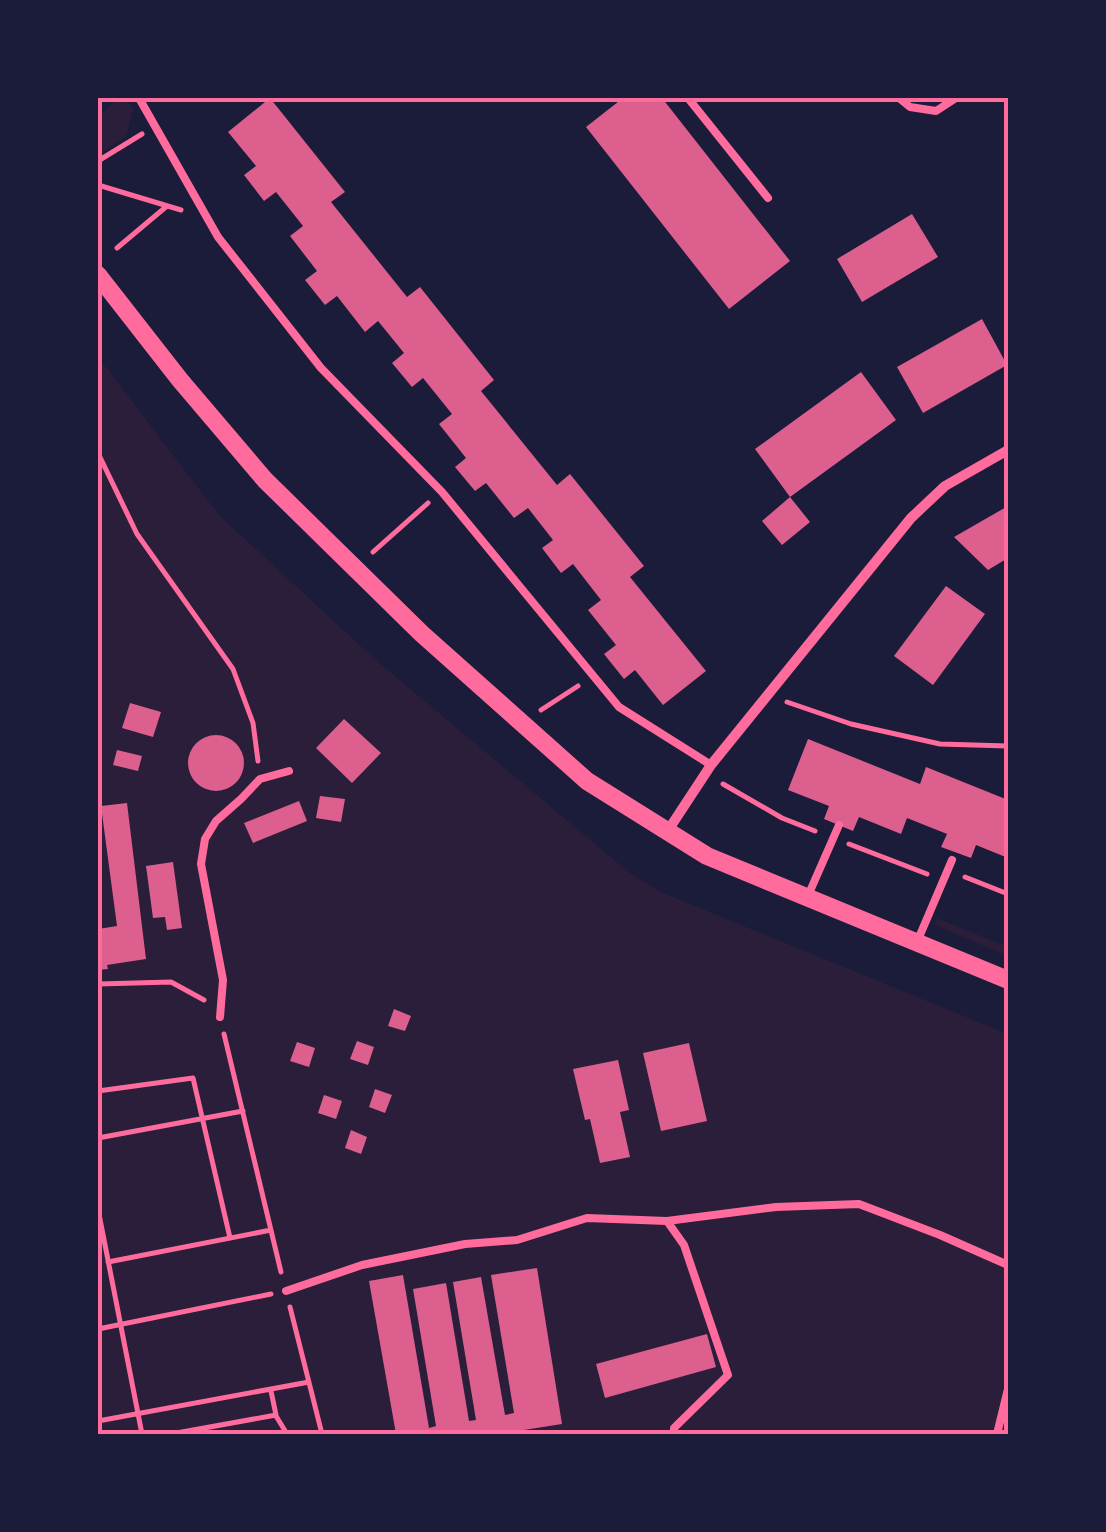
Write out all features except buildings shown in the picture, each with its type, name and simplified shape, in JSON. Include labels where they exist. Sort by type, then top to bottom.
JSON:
[{"type":"street","points":[[98,275],[265,480],[422,634],[587,781],[707,856],[1008,980]]},
{"type":"street","points":[[667,832],[711,766],[911,518],[945,486],[1008,450]]},
{"type":"lane","points":[[139,98],[218,237],[321,368],[442,492],[618,707],[711,766]]},
{"type":"lane","points":[[688,98],[768,198]]},
{"type":"lane","points":[[899,98],[910,107],[936,111],[956,98]]},
{"type":"lane","points":[[220,1017],[223,980],[201,864],[205,839],[216,821],[260,779],[288,772]]},
{"type":"lane","points":[[807,898],[838,825]]},
{"type":"lane","points":[[917,942],[950,865]]},
{"type":"lane","points":[[286,1291],[362,1265],[465,1244],[517,1240],[586,1218],[667,1221],[776,1206],[859,1204],[1008,1265]]},
{"type":"lane","points":[[667,1221],[684,1244],[728,1375],[674,1428],[674,1434]]},
{"type":"lane","points":[[997,1434],[1008,1389]]},
{"type":"path","points":[[98,161],[154,126]]},
{"type":"path","points":[[98,185],[207,217]]},
{"type":"path","points":[[117,248],[167,206]]},
{"type":"path","points":[[98,454],[137,534],[233,669],[253,723],[260,779]]},
{"type":"path","points":[[356,569],[442,492]]},
{"type":"path","points":[[522,722],[592,676]]},
{"type":"path","points":[[767,695],[851,724],[940,744],[1008,746]]},
{"type":"path","points":[[950,865],[1008,898]]},
{"type":"path","points":[[98,984],[170,982],[202,998],[220,1017],[243,1111],[98,1138]]},
{"type":"path","points":[[98,1091],[193,1078],[230,1238]]},
{"type":"path","points":[[98,1209],[142,1434]]},
{"type":"path","points":[[108,1262],[272,1230]]},
{"type":"path","points":[[98,1329],[286,1291]]},
{"type":"path","points":[[98,1422],[309,1382]]},
{"type":"path","points":[[271,1389],[276,1416],[287,1434]]},
{"type":"path","points":[[171,1434],[213,1431],[276,1416]]},
{"type":"shaded area","points":[[119,98],[126,98],[133,109],[126,137],[98,155],[98,116]]},
{"type":"shaded area","points":[[99,358],[219,515],[377,661],[631,874],[663,893],[1008,1034],[1008,1434],[98,1434]]},
{"type":"shaded area","points":[[937,918],[1008,947],[1008,956],[934,925]]}]
